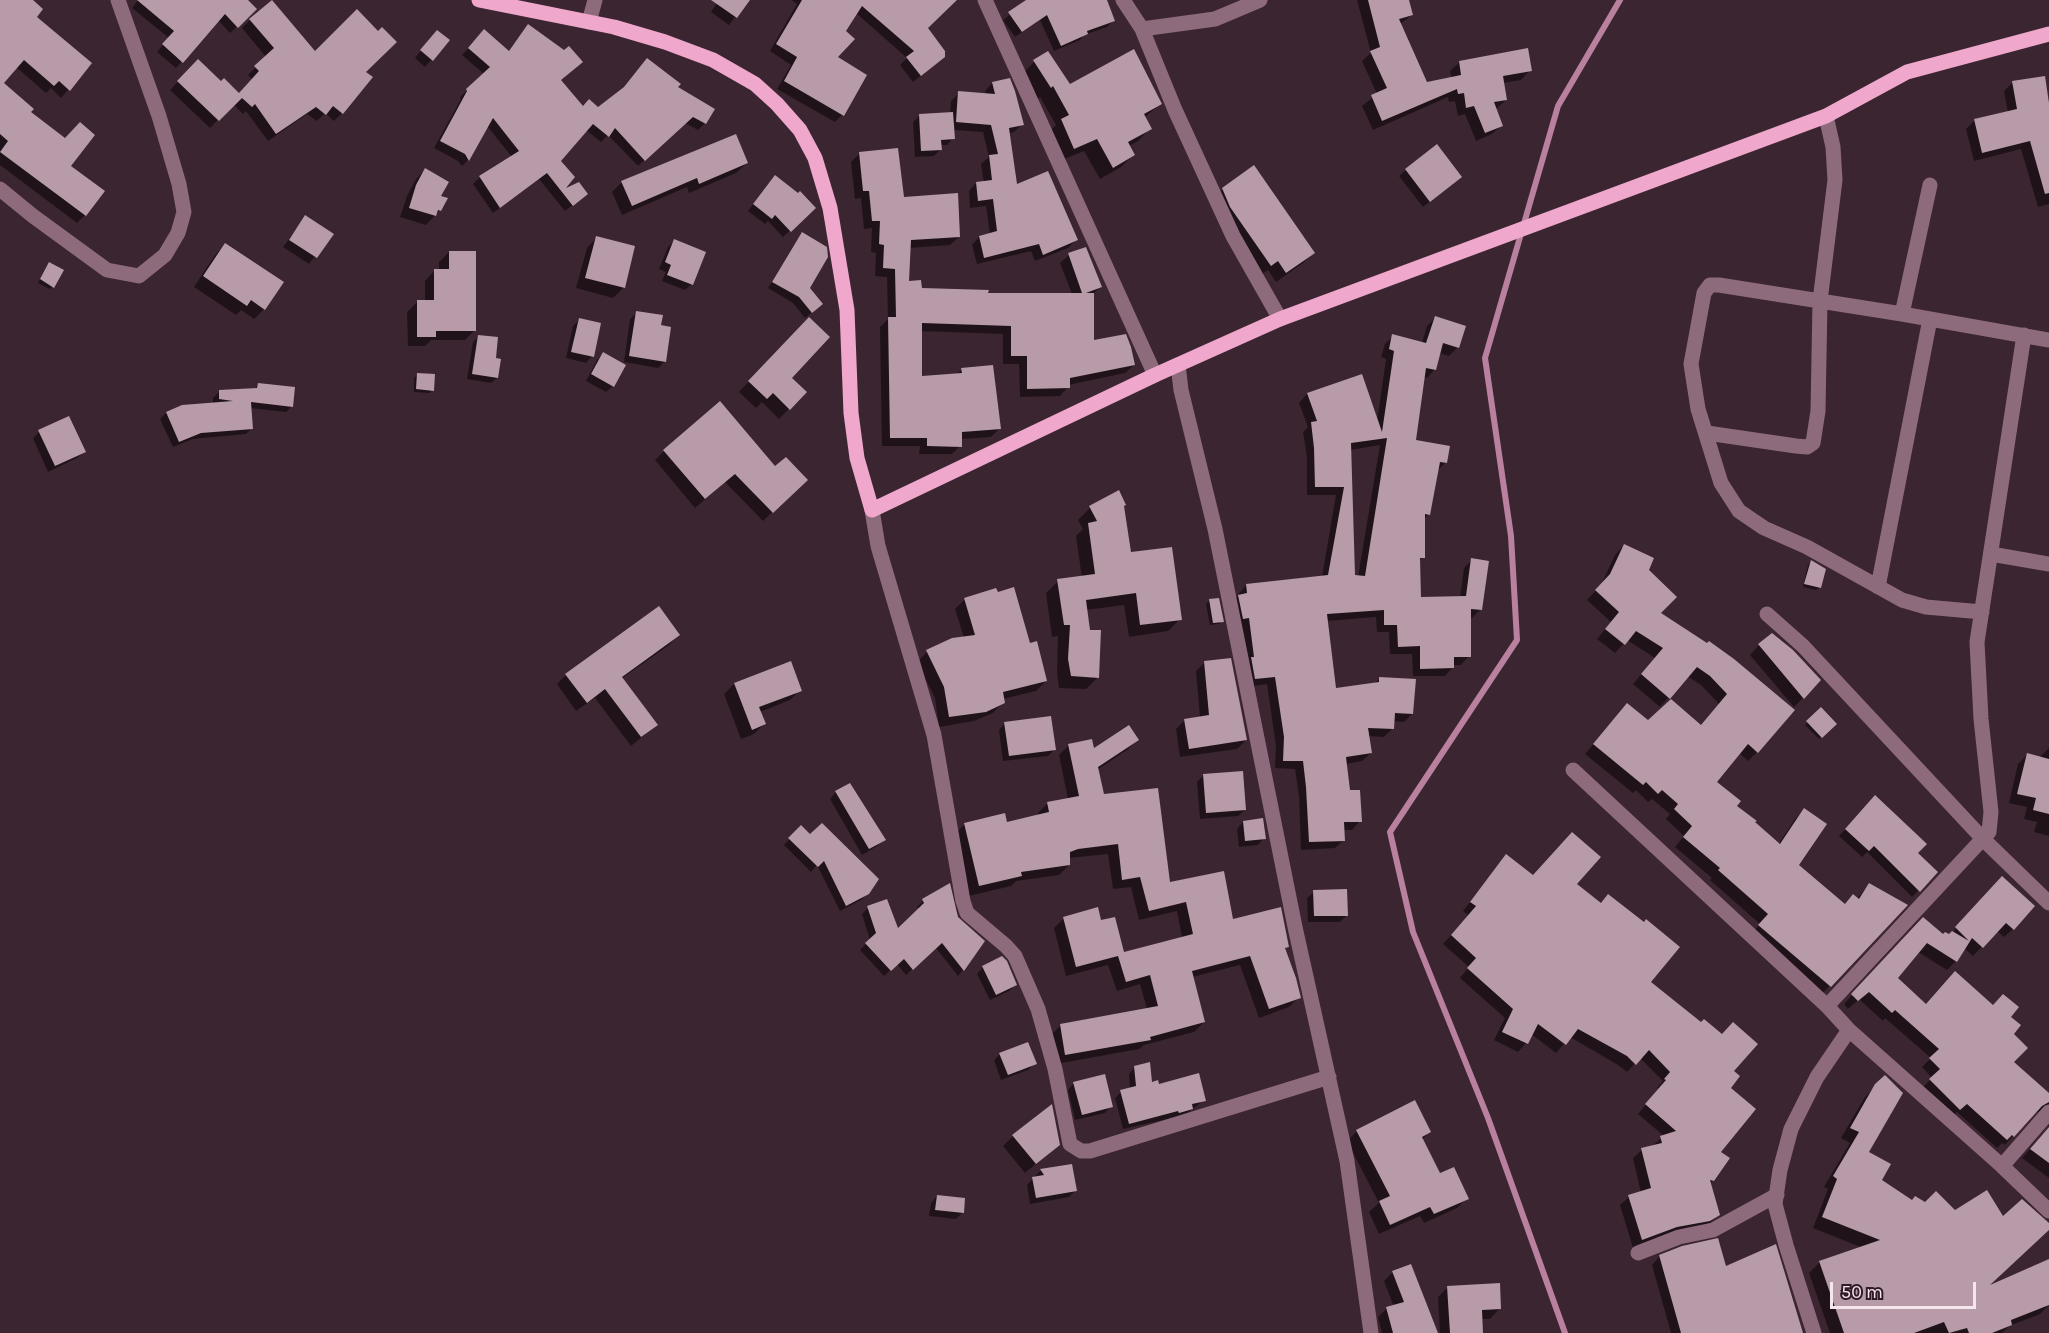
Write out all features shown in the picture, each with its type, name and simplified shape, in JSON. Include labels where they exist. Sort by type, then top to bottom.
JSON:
[{"type":"main road","points":[[478,0],[614,27],[713,60],[755,84],[800,130],[815,158],[834,228],[848,310],[851,412],[857,458],[872,510],[1155,375],[1280,319],[1826,116],[1907,72],[2049,34]]},
{"type":"street","points":[[0,189],[107,270],[139,276],[165,255],[178,233],[184,212],[159,116],[118,0]]},
{"type":"street","points":[[589,22],[595,0]]},
{"type":"street","points":[[985,0],[1155,375]]},
{"type":"street","points":[[1124,0],[1142,29],[1175,110],[1233,236],[1280,319]]},
{"type":"street","points":[[1142,29],[1215,19],[1260,0]]},
{"type":"street","points":[[1707,433],[1796,446],[1807,447],[1813,443],[1818,411],[1820,300],[1835,180],[1833,147],[1826,116]]},
{"type":"street","points":[[1902,314],[1930,185]]},
{"type":"street","points":[[1982,612],[1926,606],[1902,600],[1807,547],[1764,528],[1738,511],[1721,483],[1698,409],[1691,364],[1706,289],[1710,285],[1719,285],[1820,300],[2049,340]]},
{"type":"street","points":[[1878,587],[1930,319]]},
{"type":"street","points":[[1827,1006],[1989,832],[1991,825],[1981,718],[1977,642],[2024,335]]},
{"type":"street","points":[[1178,365],[1181,390],[1215,529],[1295,927],[1347,1161],[1371,1333]]},
{"type":"street","points":[[872,510],[878,546],[934,735],[963,901],[967,913],[1015,956],[1041,1019],[1055,1069],[1070,1144],[1081,1151],[1089,1151],[1329,1077]]},
{"type":"street","points":[[1990,554],[2049,564]]},
{"type":"street","points":[[1767,614],[1803,646],[1984,840],[2049,903]]},
{"type":"street","points":[[1573,770],[1827,1006],[1849,1030],[2002,1166],[2049,1211]]},
{"type":"street","points":[[1814,1333],[1775,1204],[1780,1170],[1791,1129],[1817,1077],[1849,1030]]},
{"type":"street","points":[[2002,1166],[2049,1112]]},
{"type":"street","points":[[1638,1253],[1679,1236],[1713,1230],[1777,1195]]},
{"type":"building","points":[[0,0],[33,0],[43,9],[37,17],[92,63],[70,91],[59,81],[54,86],[24,60],[4,83],[34,109],[31,112],[65,138],[80,122],[95,135],[71,166],[105,191],[86,216],[0,152],[8,141],[0,134]]},
{"type":"building","points":[[137,0],[248,0],[257,9],[238,28],[225,14],[183,63],[162,44],[174,31]]},
{"type":"building","points":[[272,0],[315,51],[357,9],[378,31],[382,27],[397,42],[366,72],[373,77],[343,114],[333,106],[326,115],[316,107],[276,134],[255,104],[252,107],[242,98],[219,121],[177,81],[198,59],[221,81],[224,78],[239,93],[259,71],[254,66],[274,48],[249,19]]},
{"type":"building","points":[[711,0],[750,0],[737,18]]},
{"type":"building","points":[[802,0],[957,0],[928,28],[945,51],[945,57],[921,76],[906,57],[914,51],[862,6],[846,31],[855,39],[838,57],[867,75],[844,116],[784,81],[797,57],[776,44]]},
{"type":"building","points":[[1026,0],[1107,0],[1115,21],[1087,31],[1088,34],[1061,46],[1047,15],[1022,32],[1008,12]]},
{"type":"building","points":[[1368,0],[1409,0],[1413,15],[1399,19],[1427,82],[1461,75],[1459,61],[1528,48],[1532,71],[1503,76],[1507,100],[1494,102],[1503,126],[1485,133],[1474,106],[1466,108],[1464,93],[1458,94],[1457,89],[1382,121],[1371,95],[1387,88],[1370,51],[1380,47]]},
{"type":"building","points":[[528,24],[564,50],[569,46],[583,62],[561,80],[583,106],[589,99],[598,107],[624,87],[647,58],[681,84],[678,87],[715,109],[706,124],[693,117],[645,161],[615,128],[609,137],[593,124],[561,161],[575,177],[566,188],[579,182],[588,194],[573,206],[547,173],[500,208],[479,176],[519,151],[493,118],[469,161],[465,154],[440,141],[466,89],[490,67],[468,48],[484,29],[509,51]]},
{"type":"building","points":[[437,30],[450,40],[433,61],[420,50]]},
{"type":"building","points":[[1134,49],[1162,104],[1144,114],[1152,129],[1128,142],[1135,155],[1113,168],[1097,139],[1074,149],[1061,119],[1069,115],[1053,86],[1051,88],[1033,60],[1048,51],[1070,84]]},
{"type":"building","points":[[2045,76],[2049,103],[2049,193],[2045,194],[2030,141],[1982,153],[1974,119],[2017,109],[2012,81]]},
{"type":"building","points":[[1010,78],[1024,125],[1009,128],[1017,184],[1048,171],[1078,240],[1043,255],[1039,244],[984,258],[979,236],[997,231],[993,199],[978,201],[976,182],[992,180],[989,155],[998,154],[991,125],[956,122],[958,91],[995,94],[992,82]]},
{"type":"building","points":[[953,112],[955,139],[941,140],[942,150],[921,151],[919,114]]},
{"type":"building","points":[[736,134],[748,163],[699,184],[697,178],[632,206],[621,181]]},
{"type":"building","points":[[1437,144],[1462,177],[1430,202],[1405,169]]},
{"type":"building","points":[[898,148],[904,197],[958,193],[960,237],[911,240],[909,281],[921,280],[922,288],[989,290],[988,293],[1082,293],[1068,253],[1086,247],[1102,287],[1086,293],[1094,293],[1094,340],[1126,334],[1135,365],[1070,378],[1070,388],[1027,389],[1027,356],[1011,356],[1011,326],[922,323],[922,376],[962,373],[961,368],[993,365],[1001,429],[962,432],[962,447],[927,446],[927,438],[890,438],[888,317],[896,317],[895,269],[883,268],[884,245],[879,244],[880,221],[872,221],[869,191],[863,191],[859,152]]},
{"type":"building","points":[[1254,165],[1315,253],[1286,273],[1278,261],[1271,266],[1230,207],[1222,188]]},
{"type":"building","points":[[425,168],[449,182],[441,196],[448,198],[436,216],[409,208],[416,185]]},
{"type":"building","points":[[775,175],[798,193],[800,191],[816,208],[791,232],[775,215],[772,219],[753,204]]},
{"type":"building","points":[[305,215],[334,234],[317,258],[289,240]]},
{"type":"building","points":[[802,232],[827,247],[828,257],[810,288],[823,304],[812,313],[799,297],[772,282]]},
{"type":"building","points":[[596,236],[635,246],[625,288],[585,278]]},
{"type":"building","points":[[674,239],[706,252],[693,285],[667,275],[671,265],[665,262]]},
{"type":"building","points":[[225,243],[284,282],[265,310],[251,300],[247,306],[203,276]]},
{"type":"building","points":[[449,251],[476,251],[476,331],[436,331],[436,337],[417,337],[417,300],[434,300],[434,269],[449,269]]},
{"type":"building","points":[[49,262],[64,270],[54,288],[40,279]]},
{"type":"building","points":[[636,311],[663,315],[661,325],[671,327],[666,362],[629,356]]},
{"type":"building","points":[[1435,316],[1466,326],[1459,348],[1443,343],[1436,370],[1426,368],[1416,440],[1450,446],[1447,463],[1440,462],[1430,515],[1425,514],[1425,558],[1420,558],[1421,597],[1466,596],[1471,558],[1489,561],[1482,610],[1471,609],[1471,657],[1454,657],[1454,668],[1420,669],[1420,646],[1398,647],[1397,625],[1384,625],[1384,610],[1327,614],[1336,688],[1379,682],[1379,677],[1416,679],[1413,714],[1395,713],[1394,729],[1368,728],[1372,753],[1346,757],[1350,790],[1360,790],[1362,822],[1344,822],[1345,841],[1309,842],[1303,761],[1283,761],[1284,737],[1275,677],[1255,679],[1251,657],[1254,657],[1249,618],[1243,619],[1238,595],[1247,593],[1246,584],[1328,575],[1344,487],[1315,487],[1311,422],[1317,421],[1307,393],[1362,374],[1382,432],[1394,351],[1389,349],[1392,334],[1426,343]],"holes":[[[1387,438],[1365,576],[1355,575],[1351,443]]]},
{"type":"building","points":[[809,317],[830,337],[792,378],[807,392],[790,410],[773,393],[767,399],[748,381]]},
{"type":"building","points":[[579,318],[601,323],[594,357],[571,352]]},
{"type":"building","points":[[478,335],[498,337],[496,358],[501,359],[498,378],[472,374]]},
{"type":"building","points":[[603,352],[626,365],[614,387],[591,374]]},
{"type":"building","points":[[417,373],[435,374],[434,391],[416,389]]},
{"type":"building","points":[[258,383],[295,387],[293,407],[251,402],[253,429],[201,433],[179,442],[166,412],[182,405],[233,401],[219,399],[219,390],[257,388]]},
{"type":"building","points":[[720,401],[775,466],[786,457],[808,480],[773,513],[735,474],[705,499],[663,450]]},
{"type":"building","points":[[69,416],[86,452],[55,466],[38,430]]},
{"type":"building","points":[[1119,490],[1126,505],[1124,506],[1131,552],[1172,547],[1182,620],[1140,625],[1136,593],[1086,600],[1090,630],[1101,630],[1099,678],[1071,676],[1068,659],[1070,625],[1064,625],[1057,579],[1095,574],[1088,523],[1097,521],[1089,506]]},
{"type":"building","points":[[1624,544],[1654,558],[1649,570],[1677,597],[1661,613],[1707,643],[1709,641],[1734,659],[1795,710],[1758,753],[1748,744],[1717,782],[1741,801],[1737,806],[1757,821],[1755,822],[1780,844],[1804,808],[1827,824],[1799,865],[1845,904],[1853,894],[1859,899],[1869,883],[1908,905],[1831,987],[1758,925],[1768,914],[1718,870],[1720,868],[1683,837],[1692,826],[1674,809],[1678,804],[1662,790],[1658,794],[1646,782],[1643,785],[1593,744],[1627,703],[1648,720],[1671,699],[1701,725],[1727,694],[1710,676],[1697,667],[1670,699],[1641,674],[1663,648],[1636,631],[1625,645],[1605,629],[1619,612],[1595,590],[1610,574]]},
{"type":"building","points":[[1811,560],[1826,569],[1821,588],[1804,584]]},
{"type":"building","points":[[1014,587],[1030,643],[1037,641],[1047,681],[1003,692],[1005,703],[986,712],[949,717],[944,687],[926,650],[952,638],[975,635],[964,598],[996,588],[998,592]]},
{"type":"building","points":[[1219,598],[1224,622],[1213,623],[1209,599]]},
{"type":"building","points":[[659,606],[680,635],[622,677],[658,725],[641,737],[605,689],[587,703],[565,674]]},
{"type":"building","points":[[1772,633],[1793,650],[1821,680],[1804,699],[1758,644]]},
{"type":"building","points":[[1231,658],[1247,740],[1189,749],[1184,719],[1209,715],[1204,661]]},
{"type":"building","points":[[791,661],[802,691],[759,707],[766,724],[752,730],[734,683]]},
{"type":"building","points":[[1821,707],[1837,724],[1822,738],[1806,721]]},
{"type":"building","points":[[1051,716],[1056,750],[1009,756],[1004,722]]},
{"type":"building","points":[[1129,725],[1139,740],[1098,767],[1104,794],[1158,788],[1170,882],[1224,871],[1233,919],[1281,907],[1289,947],[1285,948],[1301,998],[1269,1009],[1250,956],[1192,971],[1205,1022],[1150,1037],[1151,1040],[1065,1055],[1060,1024],[1158,1006],[1150,975],[1126,982],[1118,956],[1076,967],[1063,917],[1098,907],[1101,920],[1115,917],[1124,952],[1193,934],[1186,902],[1149,911],[1140,877],[1122,880],[1118,844],[1078,849],[1070,852],[1070,865],[1021,872],[1022,876],[979,886],[964,823],[1005,813],[1007,822],[1049,812],[1047,802],[1079,796],[1068,744],[1092,739],[1094,748]]},
{"type":"building","points":[[2027,753],[2049,759],[2049,814],[2033,810],[2036,798],[2017,794]]},
{"type":"building","points":[[1243,771],[1246,810],[1206,813],[1203,774]]},
{"type":"building","points":[[850,783],[886,840],[869,849],[835,791]]},
{"type":"building","points":[[1875,795],[1927,844],[1918,853],[1938,872],[1920,892],[1874,846],[1869,851],[1845,829]]},
{"type":"building","points":[[1263,818],[1266,839],[1245,841],[1243,821]]},
{"type":"building","points":[[822,823],[879,879],[869,894],[846,906],[824,861],[818,867],[788,838],[801,825],[810,834]]},
{"type":"building","points":[[1572,832],[1601,857],[1577,884],[1601,903],[1608,894],[1644,922],[1646,919],[1680,947],[1651,982],[1701,1022],[1704,1019],[1722,1034],[1733,1022],[1758,1044],[1734,1071],[1740,1076],[1731,1088],[1756,1109],[1721,1152],[1730,1158],[1714,1181],[1710,1180],[1720,1215],[1710,1221],[1677,1227],[1642,1240],[1628,1195],[1651,1188],[1641,1148],[1662,1143],[1660,1136],[1676,1131],[1645,1104],[1670,1072],[1649,1050],[1636,1065],[1627,1056],[1578,1029],[1566,1045],[1538,1024],[1528,1044],[1502,1032],[1513,1009],[1467,968],[1476,958],[1451,935],[1476,906],[1470,902],[1506,854],[1533,875]]},
{"type":"building","points":[[2002,876],[2035,906],[2014,930],[2006,923],[1983,948],[1972,938],[1957,962],[1927,943],[1898,978],[1926,1004],[1955,971],[1993,1005],[2003,994],[2019,1007],[2011,1017],[2021,1025],[2014,1034],[2028,1048],[2014,1062],[2049,1093],[2049,1102],[2042,1106],[2014,1137],[2012,1135],[2007,1140],[1967,1104],[1960,1110],[1929,1079],[1940,1069],[1929,1058],[1939,1049],[1895,1010],[1892,1013],[1869,992],[1858,1001],[1851,994],[1923,917],[1943,934],[1945,932],[1949,934],[1952,931],[1969,941],[1955,927]]},
{"type":"building","points":[[950,883],[958,917],[985,941],[964,971],[942,943],[913,970],[904,959],[891,971],[865,943],[876,933],[867,906],[887,899],[898,928],[924,903],[922,899]]},
{"type":"building","points":[[1347,889],[1348,916],[1314,916],[1313,890]]},
{"type":"building","points":[[1002,956],[1007,961],[1017,985],[996,995],[982,966]]},
{"type":"building","points":[[1028,1042],[1037,1064],[1008,1075],[999,1053]]},
{"type":"building","points":[[1150,1062],[1152,1082],[1158,1080],[1159,1084],[1199,1073],[1206,1101],[1192,1104],[1193,1109],[1129,1124],[1120,1090],[1136,1086],[1134,1066]]},
{"type":"building","points":[[1105,1074],[1113,1107],[1082,1115],[1073,1082]]},
{"type":"building","points":[[1885,1075],[1903,1093],[1869,1152],[1891,1164],[1882,1180],[1912,1200],[1915,1196],[1925,1202],[1936,1191],[1955,1210],[1987,1190],[2003,1216],[2022,1199],[2049,1223],[2049,1230],[1990,1285],[2049,1259],[2049,1305],[2011,1320],[2012,1325],[1992,1333],[1969,1333],[1967,1328],[1949,1333],[1944,1322],[1914,1333],[1844,1333],[1819,1261],[1880,1240],[1822,1217],[1837,1179],[1833,1176],[1859,1132],[1850,1128],[1875,1084]]},
{"type":"building","points":[[1415,1100],[1431,1132],[1422,1137],[1440,1173],[1454,1167],[1469,1199],[1434,1214],[1430,1207],[1390,1225],[1379,1201],[1390,1196],[1356,1130]]},
{"type":"building","points":[[1052,1104],[1060,1145],[1036,1164],[1012,1135]]},
{"type":"building","points":[[2049,1127],[2049,1163],[2030,1149]]},
{"type":"building","points":[[1072,1164],[1077,1191],[1036,1198],[1032,1177],[1044,1175],[1040,1169]]},
{"type":"building","points":[[937,1195],[965,1198],[964,1213],[935,1210]]},
{"type":"building","points":[[1718,1238],[1726,1266],[1776,1244],[1803,1333],[1681,1333],[1659,1255],[1682,1246]]},
{"type":"building","points":[[1411,1264],[1438,1333],[1393,1333],[1386,1307],[1404,1302],[1392,1271]]},
{"type":"building","points":[[1500,1283],[1501,1309],[1482,1310],[1483,1333],[1450,1333],[1447,1286]]},
{"type":"waterway","points":[[1565,1333],[1488,1118],[1413,932],[1390,832],[1517,640],[1511,536],[1485,358],[1558,106],[1620,0]]}]
